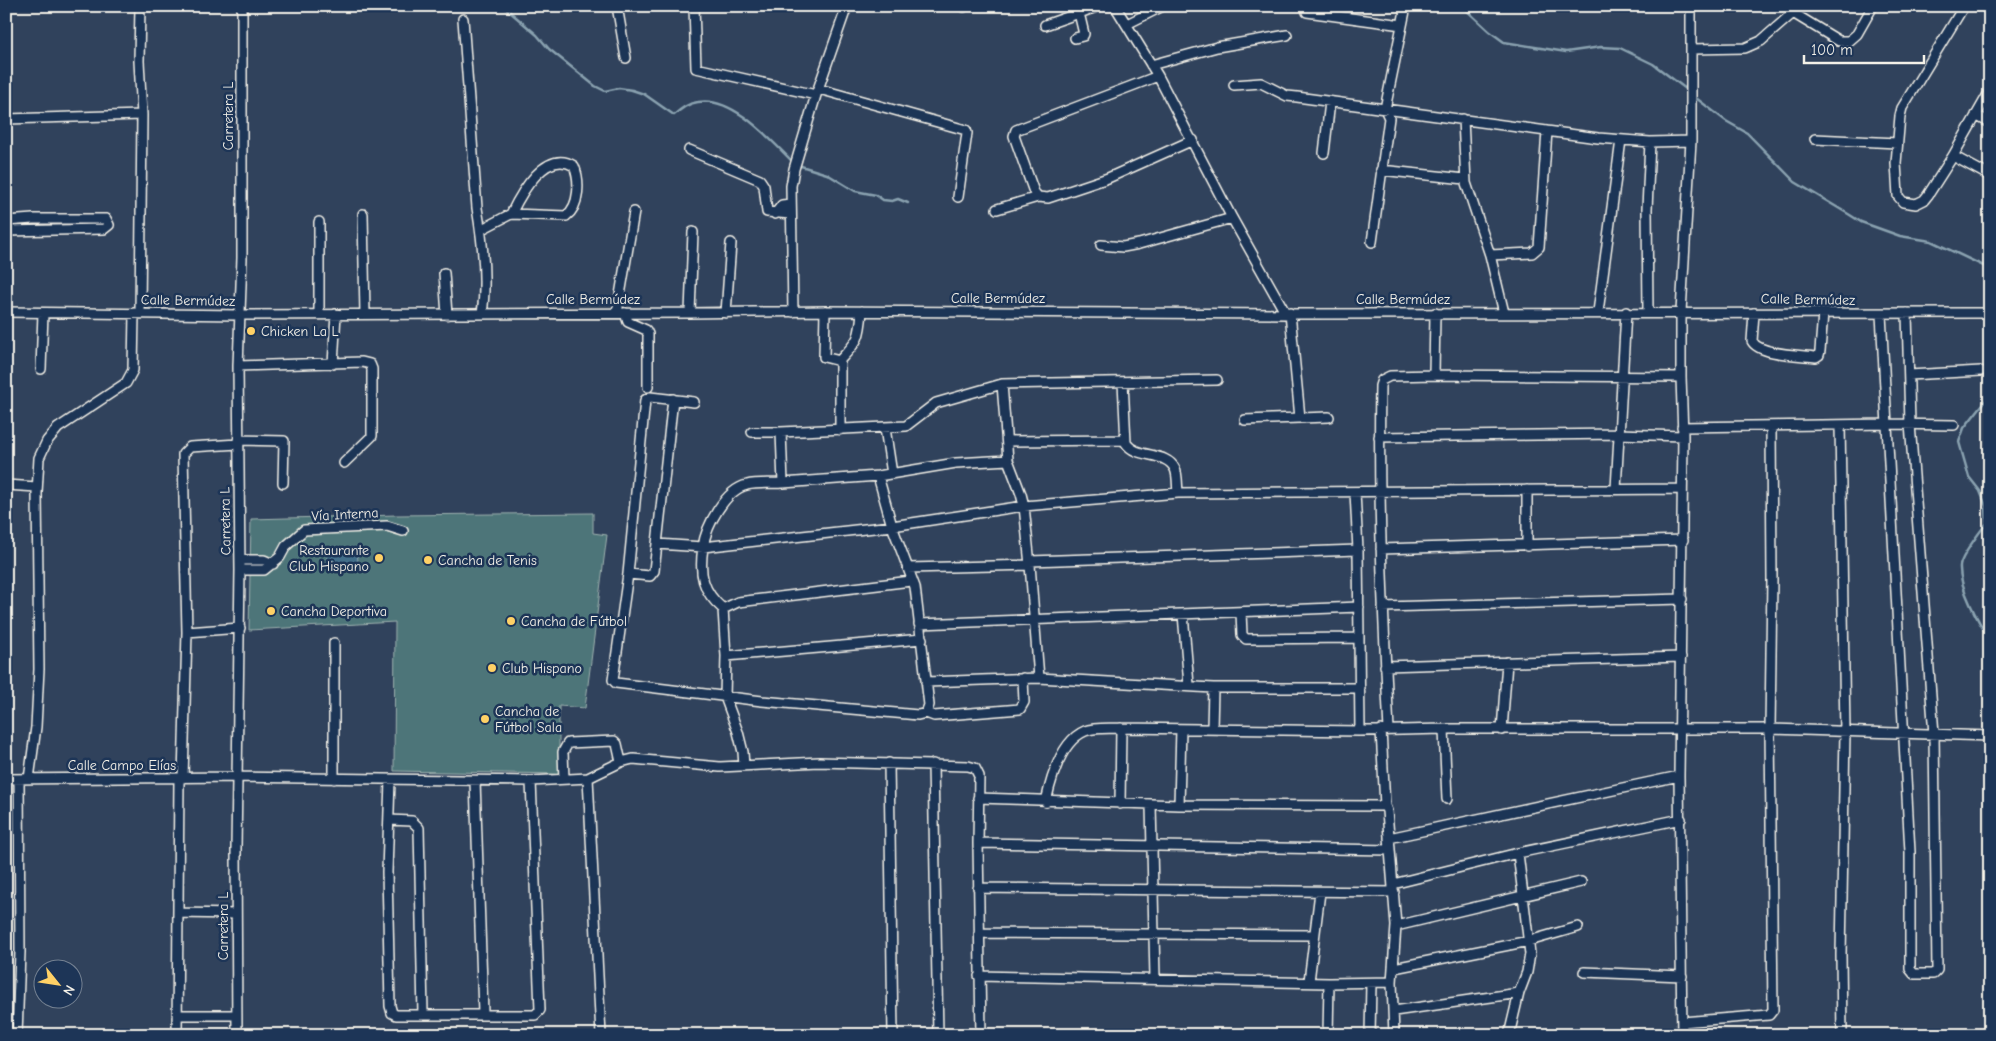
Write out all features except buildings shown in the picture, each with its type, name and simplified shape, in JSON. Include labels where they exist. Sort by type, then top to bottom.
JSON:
[{"type":"street","points":[[29,779],[36,727],[39,669],[37,487],[39,458],[52,434],[58,428],[126,384],[133,370],[137,313],[142,115],[139,61],[140,6]]},
{"type":"street","name":"Carretera L","points":[[237,1035],[237,777],[240,628],[238,366],[242,258],[242,6]]},
{"type":"street","points":[[617,6],[626,58]]},
{"type":"street","points":[[694,6],[696,68],[818,92],[966,130],[958,197]]},
{"type":"street","points":[[794,312],[791,186],[794,169],[847,6]]},
{"type":"street","points":[[1045,25],[1099,6]]},
{"type":"street","points":[[1115,6],[1158,76],[1232,218],[1288,313],[1300,418]]},
{"type":"street","points":[[1127,24],[1162,6]]},
{"type":"street","points":[[1372,242],[1389,118],[1385,109],[1406,6]]},
{"type":"street","points":[[1682,1035],[1680,776],[1683,431],[1681,312],[1691,141],[1691,6]]},
{"type":"street","points":[[1692,49],[1745,48],[1761,41],[1795,10],[1839,40],[1849,41],[1856,34],[1873,6]]},
{"type":"street","points":[[1964,6],[1902,108],[1897,143],[1898,196],[1904,202],[1916,204],[1924,200],[1953,156],[1990,91]]},
{"type":"street","points":[[1307,12],[1402,25]]},
{"type":"street","points":[[1075,38],[1084,35],[1079,13]]},
{"type":"street","points":[[463,19],[477,208],[482,229],[485,287],[482,314]]},
{"type":"street","points":[[1151,65],[1217,47],[1287,35]]},
{"type":"street","points":[[1038,197],[1034,192],[1014,136],[1016,130],[1158,76]]},
{"type":"street","points":[[1234,85],[1261,83],[1287,96],[1547,131],[1650,142],[1691,141]]},
{"type":"street","points":[[1324,153],[1330,102]]},
{"type":"street","points":[[6,119],[142,115]]},
{"type":"street","points":[[1976,115],[1990,123]]},
{"type":"street","points":[[1463,119],[1465,179],[1490,255],[1504,313]]},
{"type":"street","points":[[1490,255],[1532,253],[1540,247],[1547,131]]},
{"type":"street","points":[[1815,139],[1897,143]]},
{"type":"street","points":[[997,210],[1038,197],[1048,198],[1108,178],[1193,140]]},
{"type":"street","points":[[1598,312],[1622,140]]},
{"type":"street","points":[[1648,312],[1647,209],[1650,142]]},
{"type":"street","points":[[689,150],[760,180],[764,186],[766,210],[769,214],[791,214]]},
{"type":"street","points":[[1953,156],[1990,176]]},
{"type":"street","points":[[482,229],[511,214],[562,217],[570,214],[577,191],[577,174],[574,166],[556,161],[550,163],[523,190],[511,214]]},
{"type":"street","points":[[1381,170],[1465,179]]},
{"type":"street","points":[[775,214],[782,205],[791,204]]},
{"type":"street","points":[[634,212],[621,313],[628,322],[646,330],[648,334],[648,387]]},
{"type":"street","points":[[362,214],[365,314]]},
{"type":"street","points":[[1101,245],[1123,247],[1139,244],[1232,218]]},
{"type":"street","points":[[33,219],[34,230]]},
{"type":"street","points":[[6,221],[33,219],[87,224],[34,230],[6,230]]},
{"type":"street","points":[[319,222],[319,314]]},
{"type":"street","points":[[690,313],[693,232]]},
{"type":"street","points":[[726,313],[731,243]]},
{"type":"street","points":[[444,273],[447,315]]},
{"type":"street","points":[[825,311],[824,357],[840,360]]},
{"type":"street","name":"Calle Bermúdez","points":[[6,312],[447,315],[825,311],[1990,313]]},
{"type":"street","points":[[840,430],[840,360],[860,336],[862,311]]},
{"type":"street","points":[[1616,489],[1626,312]]},
{"type":"street","points":[[1754,312],[1752,341],[1754,345],[1766,351],[1816,357],[1820,351],[1823,313]]},
{"type":"street","points":[[42,369],[43,313]]},
{"type":"street","points":[[1434,375],[1435,313]]},
{"type":"street","points":[[1881,314],[1910,852],[1910,969],[1914,974],[1933,974],[1937,970],[1934,734],[1910,424],[1907,313]]},
{"type":"street","points":[[333,364],[336,314]]},
{"type":"street","points":[[238,366],[366,362],[370,364],[372,369],[372,436],[344,463]]},
{"type":"street","points":[[1909,375],[1981,371]]},
{"type":"street","points":[[1394,1035],[1392,982],[1396,926],[1387,811],[1385,806],[1385,666],[1379,437],[1380,386],[1382,380],[1390,376],[1434,375],[1681,377]]},
{"type":"street","points":[[752,432],[906,426],[936,404],[1002,384],[1217,380]]},
{"type":"street","points":[[1123,382],[1124,440],[1132,449],[1165,460],[1171,464],[1176,472],[1178,493]]},
{"type":"street","points":[[1002,384],[1008,460],[1024,506],[1039,678]]},
{"type":"street","points":[[694,402],[650,397],[645,400],[628,574],[614,682],[724,697],[918,715],[926,713],[934,716],[1020,709],[1024,702],[1023,678]]},
{"type":"street","points":[[628,574],[650,576],[652,574],[673,400]]},
{"type":"street","points":[[1245,420],[1329,418]]},
{"type":"street","points":[[1840,425],[1845,732],[1841,955],[1842,1035]]},
{"type":"street","points":[[1379,437],[1618,434],[1771,426],[1954,425]]},
{"type":"street","points":[[1682,1022],[1769,1015],[1773,1010],[1770,729],[1772,579],[1771,426]]},
{"type":"street","points":[[885,428],[892,474]]},
{"type":"street","points":[[781,432],[783,483]]},
{"type":"street","points":[[1007,441],[1124,440]]},
{"type":"street","points":[[178,1035],[181,778],[187,632],[183,454],[190,447],[238,442],[284,441],[283,483]]},
{"type":"street","points":[[744,766],[738,732],[724,697],[726,656],[723,609],[710,594],[701,576],[703,547],[709,525],[730,495],[738,488],[748,484],[878,476],[956,463],[1008,460]]},
{"type":"street","points":[[878,476],[892,526],[908,568],[911,582],[915,587],[929,705],[926,713]]},
{"type":"street","points":[[6,485],[37,487]]},
{"type":"street","points":[[657,544],[703,547],[892,526],[1024,506],[1178,493],[1682,488]]},
{"type":"street","points":[[1527,490],[1527,546]]},
{"type":"street","points":[[1355,492],[1358,550],[1360,731]]},
{"type":"street","name":"Vía Interna","points":[[273,564],[280,557],[286,546],[304,530],[387,526],[403,531]]},
{"type":"street","points":[[1381,549],[1682,540]]},
{"type":"street","points":[[908,568],[1358,550]]},
{"type":"street","points":[[240,560],[264,560],[273,564]]},
{"type":"street","points":[[240,570],[264,570],[273,564]]},
{"type":"street","points":[[723,609],[738,602],[911,582]]},
{"type":"street","points":[[1383,607],[1682,599]]},
{"type":"street","points":[[919,624],[1359,607]]},
{"type":"street","points":[[1240,612],[1242,635],[1246,639],[1358,638]]},
{"type":"street","points":[[1183,614],[1188,685]]},
{"type":"street","points":[[187,632],[240,628]]},
{"type":"street","points":[[726,656],[922,640]]},
{"type":"street","points":[[334,643],[334,779]]},
{"type":"street","points":[[1385,666],[1681,657]]},
{"type":"street","points":[[1502,730],[1507,662]]},
{"type":"street","points":[[926,682],[1039,678],[1188,685],[1213,688],[1360,688]]},
{"type":"street","points":[[1212,729],[1213,688]]},
{"type":"street","points":[[1046,802],[1051,778],[1058,762],[1076,737],[1086,730],[1121,728],[1360,731],[1444,729],[1770,729],[1990,736]]},
{"type":"street","points":[[1120,804],[1121,728]]},
{"type":"street","points":[[1179,805],[1181,729]]},
{"type":"street","points":[[1444,729],[1447,800]]},
{"type":"street","points":[[564,779],[563,752],[568,744],[614,741],[617,744],[621,762]]},
{"type":"street","points":[[601,1035],[588,778],[621,762],[633,759],[720,767],[819,762],[934,764],[975,768],[979,776],[978,888],[981,1035]]},
{"type":"street","points":[[890,763],[893,1035]]},
{"type":"street","points":[[934,764],[938,1035]]},
{"type":"street","points":[[1389,838],[1680,776]]},
{"type":"street","name":"Calle Campo Elías","points":[[6,779],[237,777],[475,782],[588,778]]},
{"type":"street","points":[[17,1035],[20,952],[19,779]]},
{"type":"street","points":[[390,780],[388,872],[391,1011],[396,1014],[483,1013],[535,1015],[542,1007],[531,781]]},
{"type":"street","points":[[475,782],[483,1013]]},
{"type":"street","points":[[978,798],[1151,805],[1385,806]]},
{"type":"street","points":[[1151,805],[1155,978]]},
{"type":"street","points":[[978,888],[1320,892],[1393,888],[1518,853],[1681,819]]},
{"type":"street","points":[[388,820],[412,821],[418,824],[419,828],[423,1014]]},
{"type":"street","points":[[978,843],[1390,850]]},
{"type":"street","points":[[1509,1035],[1519,993],[1527,972],[1530,954],[1518,853]]},
{"type":"street","points":[[1396,926],[1581,882]]},
{"type":"street","points":[[1309,981],[1320,892]]},
{"type":"street","points":[[178,913],[236,914]]},
{"type":"street","points":[[1394,968],[1529,941],[1578,927]]},
{"type":"street","points":[[979,933],[1314,935]]},
{"type":"street","points":[[1584,972],[1682,976]]},
{"type":"street","points":[[979,976],[1309,981],[1329,983],[1392,982]]},
{"type":"street","points":[[1328,1035],[1329,983]]},
{"type":"street","points":[[1370,1035],[1371,983]]},
{"type":"street","points":[[1394,1011],[1519,993]]},
{"type":"street","points":[[177,1015],[237,1015]]},
{"type":"green space","name":"Club Hispano","points":[[593,513],[593,533],[607,535],[585,708],[559,706],[559,774],[394,771],[395,622],[249,630],[251,519]]},
{"type":"water","points":[[357,548],[358,563],[327,564],[327,550]]},
{"type":"waterway","points":[[503,6],[537,35],[549,49],[595,86],[605,91],[619,88],[644,94],[674,115],[685,107],[698,102],[724,105],[749,120],[791,160]]},
{"type":"waterway","points":[[1462,6],[1504,42],[1566,52],[1601,47],[1620,48],[1653,64],[1686,89]]},
{"type":"waterway","points":[[1696,98],[1726,121],[1747,133],[1795,182],[1861,222],[1900,236],[1931,241],[1990,269]]},
{"type":"waterway","points":[[801,166],[827,174],[855,191],[876,195],[883,200],[892,201],[898,199],[908,203]]},
{"type":"waterway","points":[[1990,395],[1964,428],[1959,442],[1969,477],[1980,491],[1986,506],[1987,523],[1961,562],[1961,574],[1970,604],[1990,639]]},
{"type":"place","name":"Chicken La L","points":[[251,331]]},
{"type":"place","name":"Restaurante Club Hispano","points":[[379,558]]},
{"type":"place","name":"Cancha de Tenis","points":[[428,560]]},
{"type":"place","name":"Cancha Deportiva","points":[[271,611]]},
{"type":"place","name":"Cancha de Fútbol","points":[[511,621]]},
{"type":"place","name":"Club Hispano","points":[[492,668]]},
{"type":"place","name":"Cancha de Fútbol Sala","points":[[485,719]]}]
